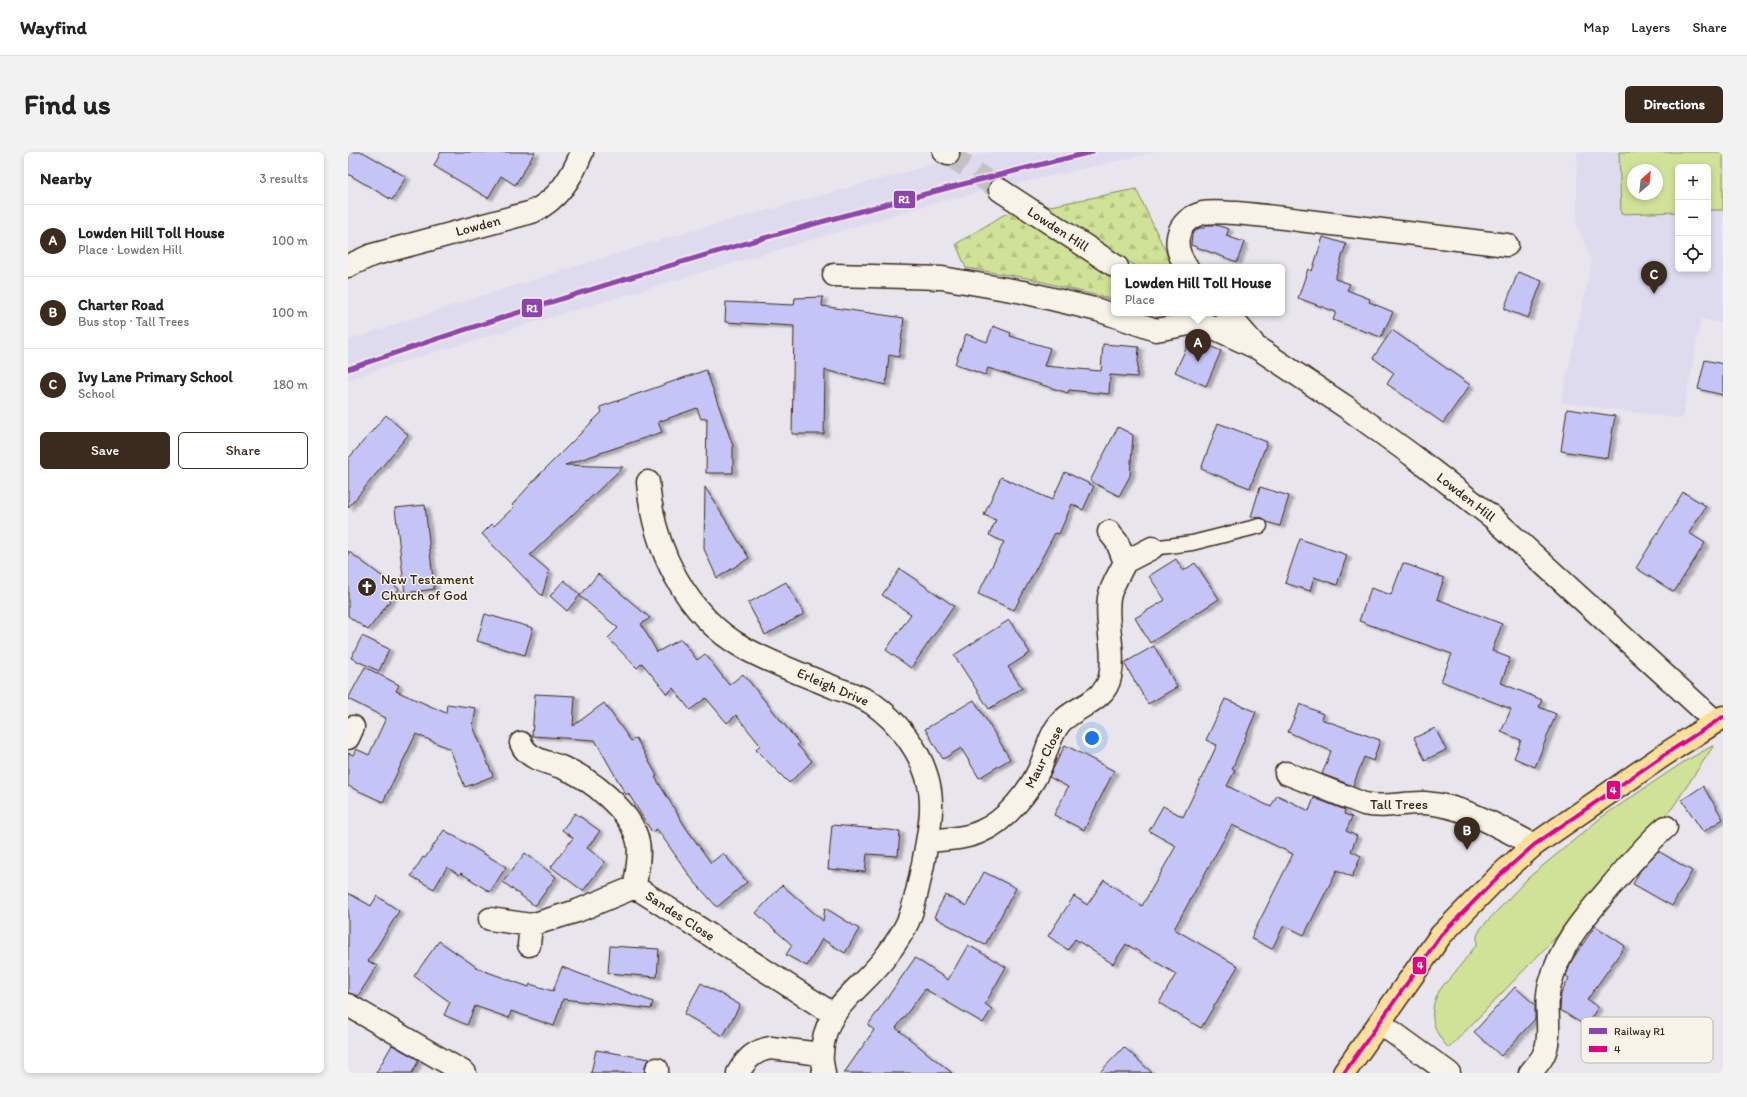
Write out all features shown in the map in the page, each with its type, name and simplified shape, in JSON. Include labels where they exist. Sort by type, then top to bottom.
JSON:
[{"type":"main road","points":[[1344,1073],[1441,935],[1500,875],[1534,845],[1719,719]]},
{"type":"street","name":"Lowden","points":[[350,260],[532,212],[548,204],[556,196],[570,176],[582,152]]},
{"type":"street","name":"Lowden Hill","points":[[1000,190],[1111,264]]},
{"type":"street","points":[[1185,264],[1176,243],[1180,229],[1191,218],[1203,213],[1216,212],[1269,216],[1507,245]]},
{"type":"street","points":[[834,275],[942,278],[1023,292],[1111,314]]},
{"type":"street","points":[[1115,316],[1156,330],[1194,318]]},
{"type":"street","points":[[1230,316],[1260,350]]},
{"type":"street","name":"Lowden Hill","points":[[1194,318],[1260,350],[1352,411],[1412,455],[1492,517],[1719,719]]},
{"type":"street","name":"Erleigh Drive","points":[[648,482],[654,518],[667,558],[679,583],[705,618],[717,629],[744,648],[787,668],[872,703],[903,732],[911,744],[927,776],[931,802],[928,841],[916,897],[909,921],[883,961],[833,1014],[828,1026],[823,1064]]},
{"type":"street","points":[[1109,532],[1117,542],[1125,562],[1152,548]]},
{"type":"street","name":"Maur Close","points":[[928,841],[972,835],[983,831],[994,824],[1025,795],[1032,784],[1059,724],[1067,716],[1103,692],[1108,684],[1111,668],[1109,598],[1125,562]]},
{"type":"street","points":[[521,743],[526,752],[538,760],[572,771],[591,783],[607,796],[618,808],[630,824],[638,841],[635,887]]},
{"type":"street","name":"Tall Trees","points":[[1286,772],[1364,804],[1375,807],[1416,803],[1442,805],[1464,810],[1534,845]]},
{"type":"street","points":[[1530,1073],[1543,1056],[1547,1042],[1549,986],[1556,962],[1566,943],[1576,927],[1625,869],[1666,827]]},
{"type":"street","name":"Sandes Close","points":[[490,919],[530,935],[635,887],[833,1014]]},
{"type":"street","points":[[348,1004],[465,1073]]},
{"type":"street","points":[[1380,1023],[1449,1073]]},
{"type":"street","points":[[738,1073],[745,1061],[764,1049],[771,1048],[823,1064]]},
{"type":"lane","points":[[1152,548],[1192,543],[1260,526]]},
{"type":"shaded area","points":[[989,152],[1155,152],[934,203],[382,368],[348,380],[348,340],[481,296],[667,238],[931,165]]},
{"type":"shaded area","points":[[1577,152],[1723,152],[1723,324],[1701,319],[1682,419],[1561,402],[1592,261],[1577,226]]},
{"type":"green space","points":[[1619,152],[1723,152],[1723,210],[1711,210],[1711,164],[1675,164],[1675,212],[1621,214]]},
{"type":"green space","points":[[1136,189],[1172,264],[1132,264],[1045,207]]},
{"type":"green space","points":[[1017,212],[1111,274],[1111,299],[1027,278],[966,268],[956,244],[1005,214]]},
{"type":"green space","points":[[1714,745],[1673,807],[1581,911],[1449,1048],[1443,1042],[1435,1028],[1433,1020],[1434,1005],[1442,987],[1477,944],[1477,936],[1481,928],[1528,878],[1602,817],[1682,763]]},
{"type":"building","points":[[348,152],[363,152],[406,177],[392,200],[348,174]]},
{"type":"building","points":[[441,152],[535,152],[515,185],[501,176],[488,198],[434,166]]},
{"type":"building","points":[[1206,225],[1216,225],[1229,229],[1226,236],[1244,242],[1237,262],[1191,245],[1192,234],[1199,228],[1204,228]]},
{"type":"building","points":[[1323,237],[1346,244],[1335,279],[1350,284],[1347,290],[1370,299],[1369,302],[1393,312],[1381,337],[1333,320],[1336,312],[1298,298],[1308,269],[1312,271]]},
{"type":"building","points":[[1518,272],[1542,281],[1528,318],[1504,309]]},
{"type":"building","points":[[823,297],[822,306],[904,318],[899,357],[889,355],[886,385],[825,370],[824,434],[792,434],[794,326],[725,322],[726,302],[794,305],[795,298]]},
{"type":"building","points":[[993,326],[1011,333],[1010,336],[1050,348],[1044,366],[1101,371],[1103,344],[1139,347],[1137,377],[1110,375],[1109,394],[1069,390],[1068,393],[988,368],[985,375],[955,364],[966,334],[987,342]]},
{"type":"building","points":[[1392,330],[1470,385],[1443,423],[1387,384],[1394,373],[1373,358]]},
{"type":"building","points":[[1191,338],[1221,351],[1206,386],[1175,372]]},
{"type":"building","points":[[1705,360],[1723,364],[1723,395],[1698,389]]},
{"type":"building","points":[[706,370],[733,446],[733,473],[706,473],[707,418],[701,419],[697,408],[658,422],[662,432],[565,465],[623,467],[530,555],[549,571],[542,596],[482,534],[492,524],[494,526],[514,507],[512,505],[540,474],[602,412],[600,407]]},
{"type":"building","points":[[1567,409],[1615,416],[1608,458],[1561,451]]},
{"type":"building","points":[[386,415],[408,435],[348,508],[348,459]]},
{"type":"building","points":[[1218,423],[1267,442],[1250,488],[1201,469]]},
{"type":"building","points":[[1118,427],[1133,435],[1130,476],[1119,496],[1090,481]]},
{"type":"building","points":[[1065,472],[1094,486],[1083,510],[1072,504],[1059,534],[1055,533],[1014,610],[978,594],[1004,542],[989,535],[996,520],[984,515],[1001,477],[1052,500]]},
{"type":"building","points":[[705,487],[749,558],[717,578],[704,549]]},
{"type":"building","points":[[1260,487],[1289,496],[1280,526],[1267,522],[1263,518],[1251,517]]},
{"type":"building","points":[[1683,492],[1706,506],[1689,533],[1705,543],[1674,592],[1636,568]]},
{"type":"building","points":[[425,505],[434,589],[405,593],[395,508]]},
{"type":"building","points":[[1300,539],[1347,555],[1337,585],[1314,577],[1310,591],[1285,583]]},
{"type":"building","name":"New Testament Church of God","points":[[348,551],[399,589],[368,630],[348,616]]},
{"type":"building","points":[[1176,559],[1183,571],[1195,563],[1219,599],[1150,643],[1135,618],[1165,600],[1149,576]]},
{"type":"building","points":[[1403,563],[1444,578],[1437,599],[1502,624],[1492,651],[1510,658],[1501,683],[1542,700],[1539,707],[1556,714],[1535,767],[1514,758],[1521,740],[1501,732],[1511,709],[1441,681],[1452,654],[1359,621],[1371,588],[1391,595]]},
{"type":"building","points":[[900,569],[954,606],[911,668],[886,650],[911,614],[882,595]]},
{"type":"building","points":[[598,574],[650,618],[641,624],[657,652],[681,639],[697,660],[705,654],[729,685],[743,674],[799,743],[797,745],[812,761],[789,783],[756,750],[760,745],[736,715],[727,723],[706,698],[690,710],[673,688],[667,694],[642,663],[637,668],[608,638],[618,628],[580,596]]},
{"type":"building","points":[[564,580],[580,595],[567,611],[550,596]]},
{"type":"building","points":[[786,582],[804,614],[765,635],[748,603]]},
{"type":"building","points":[[485,614],[533,628],[525,655],[477,641]]},
{"type":"building","points":[[1009,620],[1030,653],[1008,667],[1022,688],[989,709],[954,655]]},
{"type":"building","points":[[362,636],[389,649],[379,671],[351,658]]},
{"type":"building","points":[[1154,646],[1177,687],[1148,704],[1124,663]]},
{"type":"building","points":[[365,667],[399,685],[396,691],[446,713],[447,704],[476,708],[473,726],[493,776],[465,787],[450,749],[416,734],[383,802],[348,786],[348,753],[353,755],[356,749],[369,755],[386,718],[348,699]]},
{"type":"building","points":[[535,694],[575,696],[573,726],[604,703],[631,741],[636,738],[657,776],[655,777],[686,828],[711,863],[723,853],[747,882],[717,907],[692,879],[657,829],[652,832],[628,793],[626,795],[595,740],[532,736]]},
{"type":"building","points":[[1225,699],[1256,712],[1232,769],[1235,770],[1227,786],[1271,807],[1277,795],[1309,811],[1314,798],[1345,810],[1344,814],[1352,817],[1346,831],[1357,836],[1351,851],[1361,856],[1352,877],[1337,870],[1304,935],[1284,925],[1272,949],[1251,938],[1293,854],[1232,825],[1174,929],[1238,966],[1201,1028],[1159,1003],[1176,974],[1126,944],[1113,964],[1075,939],[1068,950],[1048,936],[1074,896],[1087,905],[1104,880],[1142,906],[1176,846],[1149,831],[1163,806],[1183,817],[1217,745],[1206,740]]},
{"type":"building","points":[[974,700],[1010,759],[979,778],[961,748],[943,759],[925,729]]},
{"type":"building","points":[[1300,704],[1323,714],[1321,719],[1380,740],[1373,761],[1364,757],[1353,786],[1322,774],[1331,751],[1288,732]]},
{"type":"building","points":[[1435,728],[1446,750],[1425,760],[1414,738]]},
{"type":"building","points":[[1065,745],[1114,771],[1084,830],[1054,815],[1068,787],[1049,777]]},
{"type":"building","points":[[1703,786],[1723,819],[1703,832],[1682,800]]},
{"type":"building","points":[[575,813],[600,831],[587,848],[605,862],[583,891],[551,867],[573,838],[562,830]]},
{"type":"building","points":[[832,825],[900,831],[898,856],[867,854],[865,872],[828,869]]},
{"type":"building","points":[[444,830],[506,867],[490,892],[461,873],[459,875],[447,867],[434,889],[411,876],[423,857],[425,858]]},
{"type":"building","points":[[1658,851],[1692,871],[1672,906],[1633,884],[1640,871]]},
{"type":"building","points":[[525,853],[556,877],[535,906],[503,882]]},
{"type":"building","points":[[984,872],[1016,888],[985,945],[934,917],[945,895],[966,906]]},
{"type":"building","points":[[782,885],[823,921],[825,908],[859,929],[845,953],[822,939],[807,966],[786,955],[792,945],[756,913]]},
{"type":"building","points":[[348,893],[371,906],[377,896],[399,911],[368,961],[377,966],[358,996],[348,993]]},
{"type":"building","points":[[1595,926],[1625,946],[1587,1000],[1598,1007],[1592,1017],[1581,1017],[1581,1023],[1560,1010],[1561,994],[1569,978],[1566,976],[1572,960]]},
{"type":"building","points":[[439,941],[479,969],[529,987],[530,984],[553,991],[562,967],[653,1002],[651,1009],[563,999],[554,1026],[511,1011],[509,1018],[475,1006],[467,1025],[444,1015],[450,1002],[414,976]]},
{"type":"building","points":[[968,945],[1006,967],[985,1004],[992,1009],[983,1023],[925,989],[896,1028],[952,1073],[844,1073],[874,1030],[868,1025],[915,958],[948,980]]},
{"type":"building","points":[[610,946],[659,949],[657,977],[608,973]]},
{"type":"building","points":[[701,983],[740,1005],[723,1036],[684,1014]]},
{"type":"building","points":[[1515,987],[1535,1005],[1535,1019],[1501,1056],[1474,1032]]},
{"type":"building","points":[[392,1045],[419,1060],[412,1073],[376,1073]]},
{"type":"building","points":[[1124,1047],[1152,1073],[1099,1073]]},
{"type":"building","points":[[596,1050],[650,1059],[646,1063],[644,1073],[591,1073]]},
{"type":"tunnel","points":[[948,154],[1000,190]]},
{"type":"rail line","name":"R1","points":[[348,369],[624,279],[904,199],[1092,152]]},
{"type":"transit line","name":"4","points":[[1344,1073],[1441,935],[1500,875],[1534,845],[1664,755],[1723,717]]},
{"type":"place","name":"Ivy Lane Primary School","points":[[1654,294]]},
{"type":"place","name":"Lowden Hill Toll House","points":[[1198,362]]},
{"type":"place","name":"New Testament Church of God","points":[[367,587]]},
{"type":"place","name":"Charter Road","points":[[1467,850]]}]
